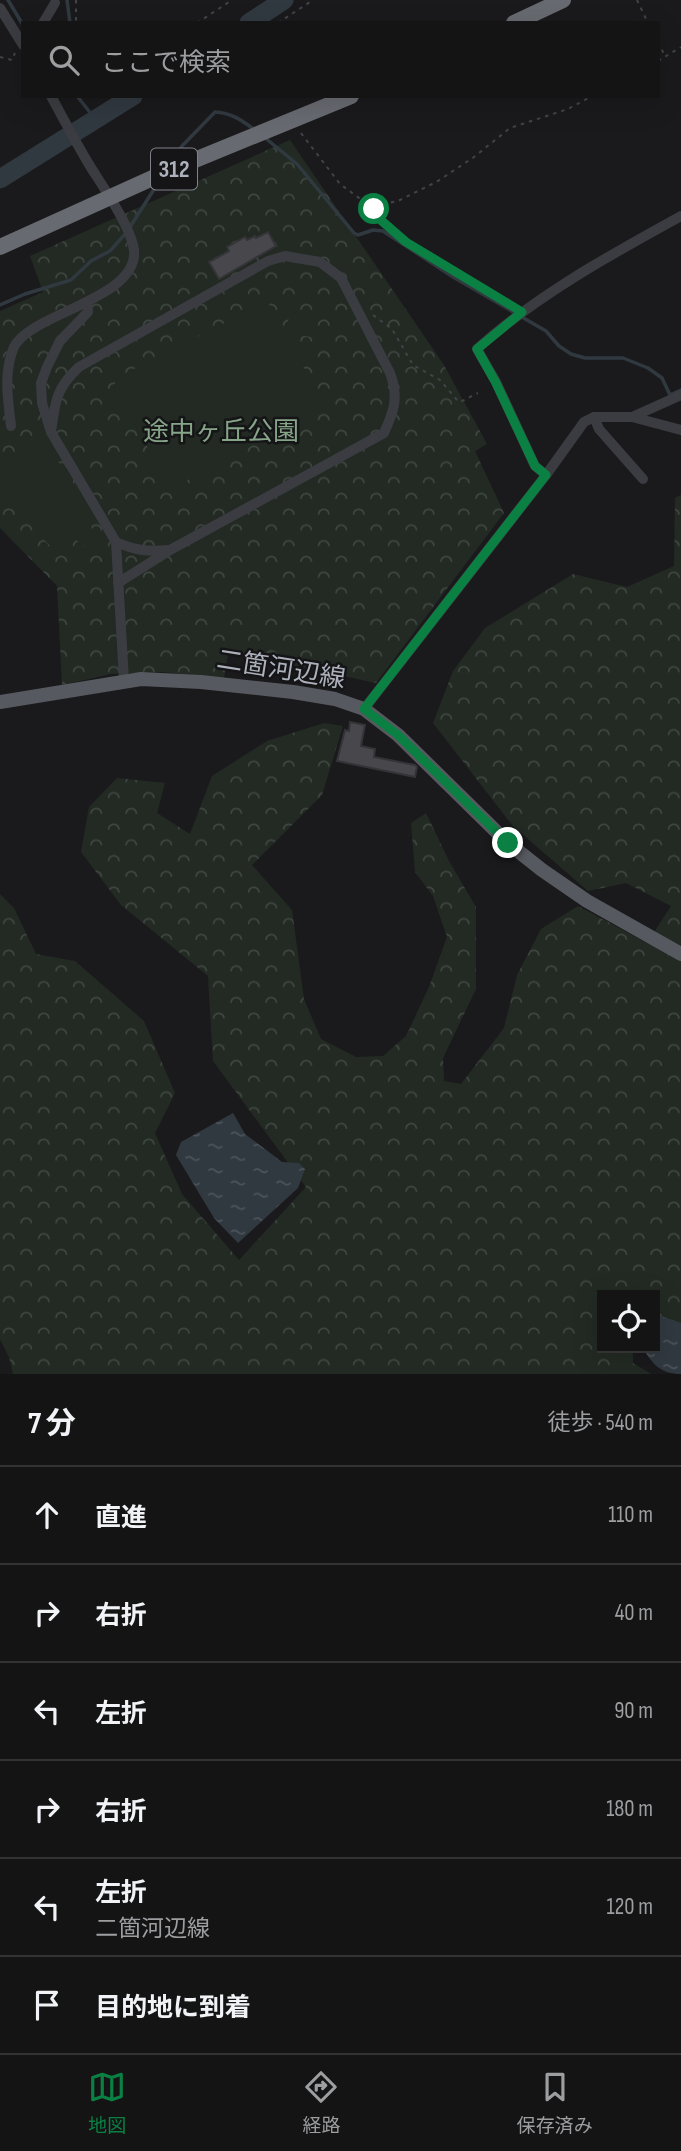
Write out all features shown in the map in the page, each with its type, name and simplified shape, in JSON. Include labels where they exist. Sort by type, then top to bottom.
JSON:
[{"type":"highway","points":[[518,21],[563,0]]},
{"type":"highway","name":"312","points":[[0,247],[168,171],[346,98]]},
{"type":"main road","name":"二箇河辺線","points":[[0,702],[124,680],[167,679],[293,692],[335,699],[364,709],[398,735],[508,843],[542,870],[587,901],[681,954]]},
{"type":"street","points":[[44,21],[55,3]]},
{"type":"street","points":[[0,8],[19,49]]},
{"type":"street","points":[[11,426],[7,387],[9,364],[15,345],[22,336],[87,303],[120,281],[132,267],[134,253],[131,239],[110,199],[52,98]]},
{"type":"street","points":[[546,475],[535,466],[477,349],[522,312],[601,261],[681,216]]},
{"type":"street","points":[[51,432],[57,396],[64,380],[79,367],[268,261],[285,256],[320,262],[341,278],[395,386],[394,411],[384,433],[170,550],[118,583]]},
{"type":"street","points":[[87,303],[88,312],[60,341],[41,383],[51,432],[116,542],[124,680]]},
{"type":"street","points":[[632,417],[681,395]]},
{"type":"street","points":[[594,417],[599,429],[643,479]]},
{"type":"street","points":[[364,709],[584,422],[594,417],[632,417],[681,430]]},
{"type":"street","points":[[116,542],[133,550],[170,550]]},
{"type":"path","points":[[76,0],[76,21]]},
{"type":"path","points":[[200,21],[232,0]]},
{"type":"path","points":[[281,21],[313,0]]},
{"type":"path","points":[[637,0],[647,21]]},
{"type":"path","points":[[660,46],[666,57]]},
{"type":"path","points":[[660,60],[681,47]]},
{"type":"path","points":[[0,57],[12,60],[19,49]]},
{"type":"path","points":[[374,209],[379,205],[398,201],[438,181],[510,128],[568,109],[588,98]]},
{"type":"path","points":[[291,121],[340,184],[374,209],[375,215],[406,242],[522,312]]},
{"type":"path","points":[[359,312],[373,315],[392,329],[413,365],[440,380],[457,400],[460,402],[478,393]]},
{"type":"green space","name":"途中ヶ丘公園","points":[[290,140],[444,365],[487,444],[475,451],[504,513],[376,683],[228,654],[224,678],[161,672],[111,674],[62,685],[57,586],[0,528],[0,311],[43,292],[30,256]]},
{"type":"green space","points":[[269,304],[283,331],[293,311],[323,336],[322,339],[284,332],[323,403],[308,416],[180,484],[169,486],[113,385],[130,371],[250,310]]},
{"type":"green space","points":[[47,440],[98,543],[84,546],[71,536],[52,548],[0,492],[0,464]]},
{"type":"green space","points":[[681,495],[681,1326],[660,1319],[660,1290],[597,1290],[597,1353],[633,1353],[633,1363],[651,1374],[13,1374],[9,1357],[0,1339],[0,894],[14,908],[36,954],[75,961],[144,1021],[175,1093],[155,1133],[182,1194],[239,1260],[306,1187],[213,1061],[208,976],[121,905],[81,852],[89,807],[117,778],[165,783],[157,813],[190,834],[212,776],[267,741],[324,723],[343,726],[322,795],[252,865],[292,910],[304,999],[321,1039],[356,1057],[383,1056],[406,1036],[429,987],[447,937],[433,896],[415,872],[411,823],[426,813],[449,861],[476,907],[476,989],[443,1058],[444,1081],[461,1084],[504,1028],[517,975],[541,929],[578,906],[647,943],[671,906],[626,883],[588,891],[513,826],[433,723],[453,671],[485,628],[573,574],[627,587],[674,566],[675,498]]},
{"type":"water","points":[[233,1113],[245,1134],[282,1162],[299,1163],[305,1169],[298,1188],[238,1243],[214,1218],[176,1155],[181,1142]]},
{"type":"water","points":[[660,1316],[681,1323],[681,1374],[668,1372],[646,1353],[660,1353]]},
{"type":"building","points":[[268,232],[276,246],[219,279],[209,262],[229,251],[227,247],[245,237],[247,240]]},
{"type":"building","points":[[350,722],[365,725],[361,746],[375,749],[374,757],[415,765],[415,777],[337,761],[345,730],[349,731]]},
{"type":"waterway","points":[[8,0],[21,22]]},
{"type":"waterway","points":[[67,0],[70,21]]},
{"type":"waterway","points":[[252,21],[284,0]]},
{"type":"waterway","points":[[79,98],[96,120]]},
{"type":"waterway","points":[[0,179],[130,98]]},
{"type":"waterway","points":[[172,162],[182,146],[215,112],[231,115],[255,130]]},
{"type":"waterway","points":[[264,137],[297,164],[354,233],[358,235],[373,230],[383,231],[453,277],[546,331],[559,346],[571,354],[585,358],[623,358],[648,368],[662,378],[670,395],[681,390]]},
{"type":"waterway","points":[[130,227],[160,180]]},
{"type":"waterway","points":[[0,305],[71,280],[91,261],[110,251],[126,233]]},
{"type":"route","points":[[374,209],[375,215],[406,242],[522,312],[477,349],[535,466],[546,475],[364,709],[398,735],[508,843]]}]
